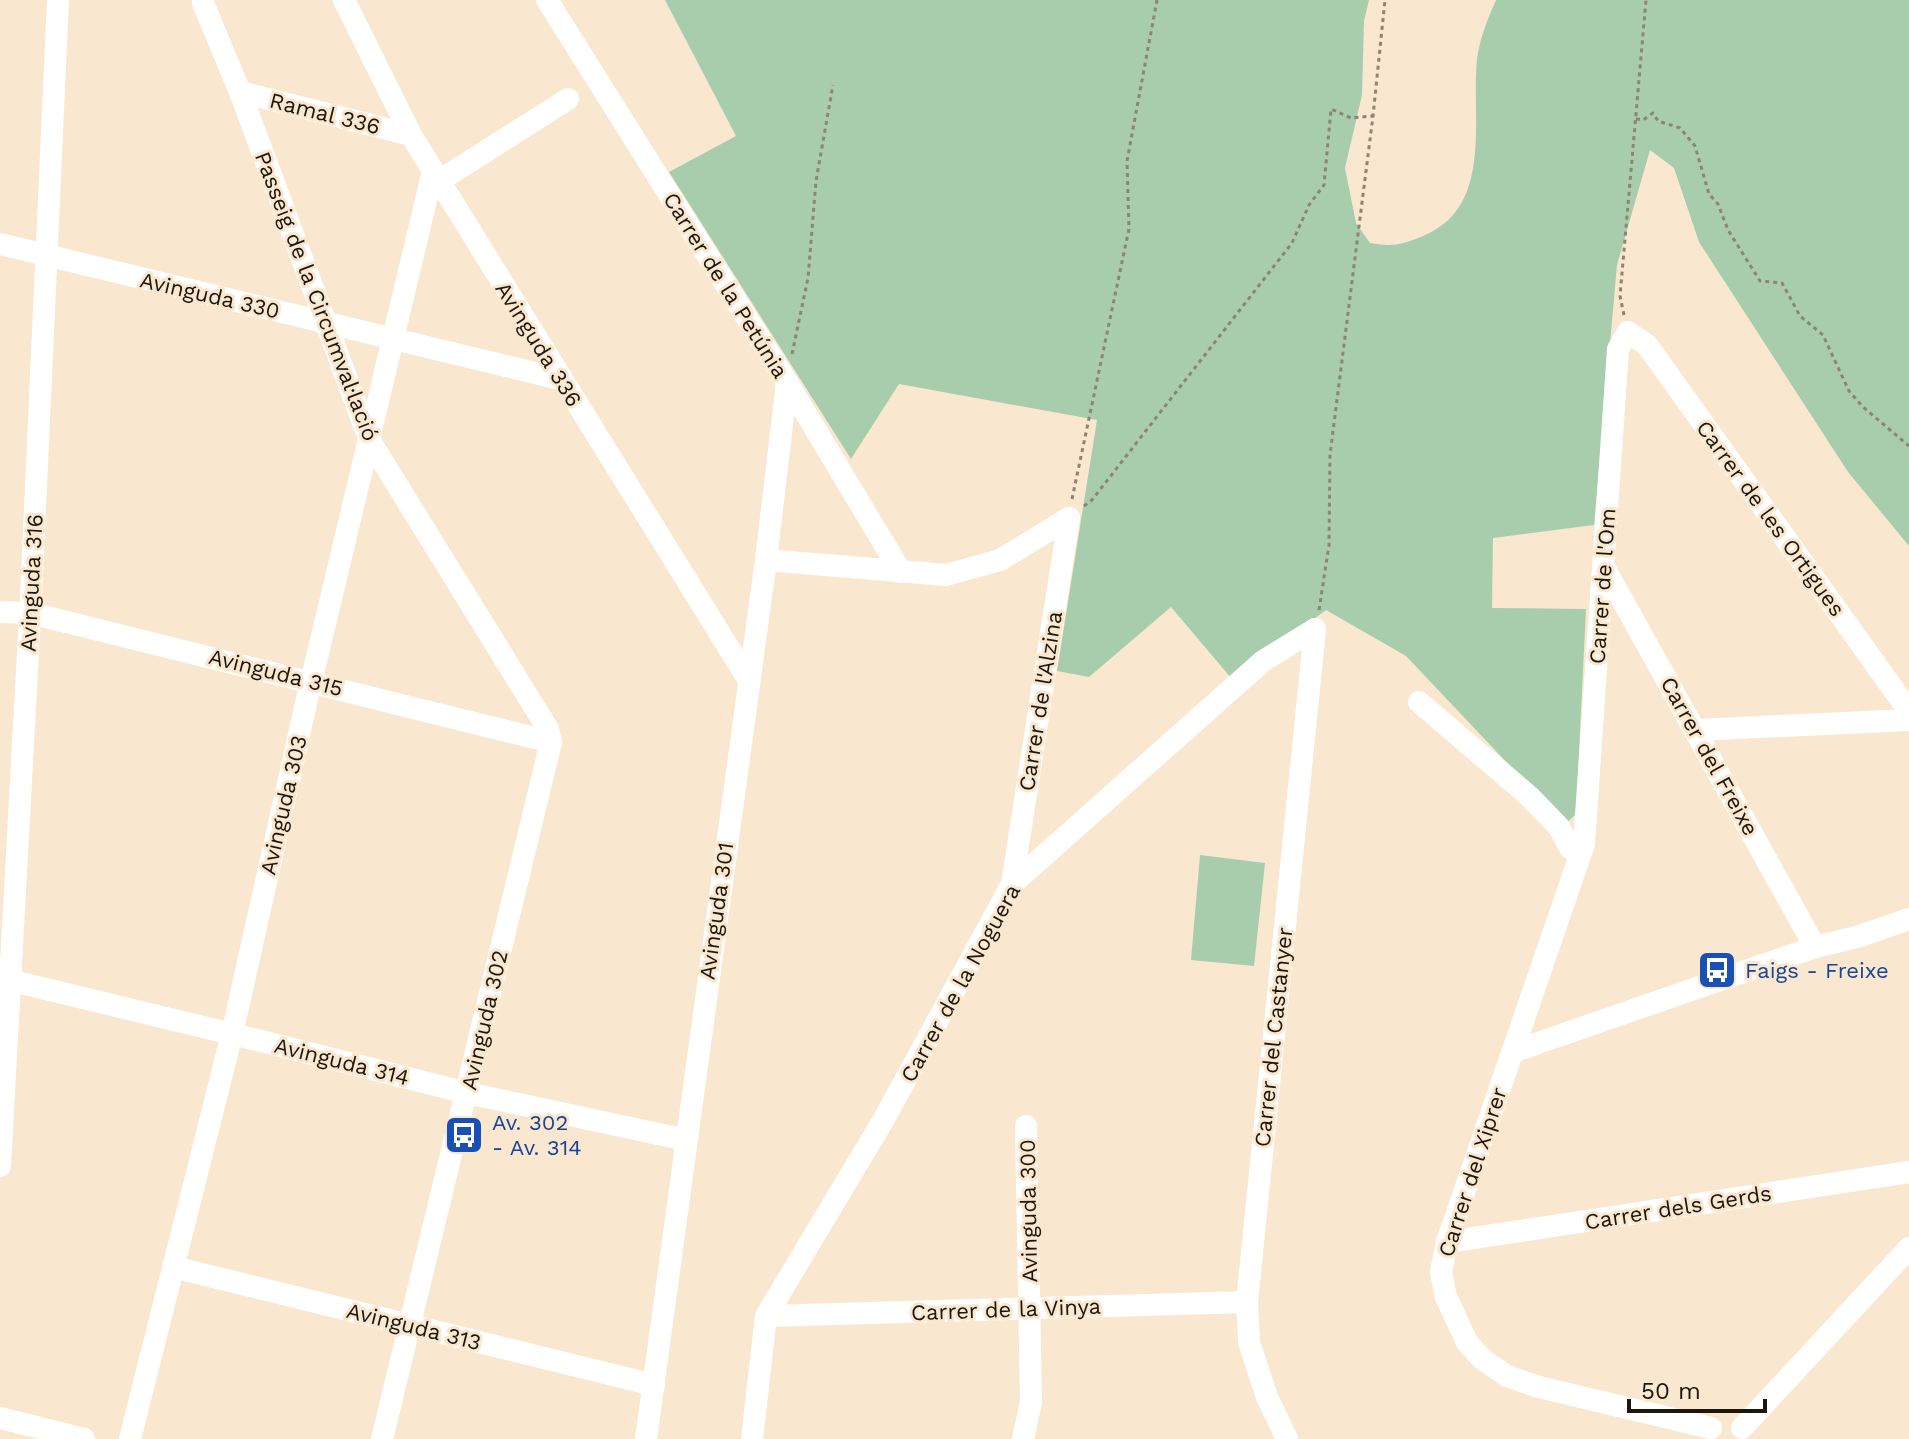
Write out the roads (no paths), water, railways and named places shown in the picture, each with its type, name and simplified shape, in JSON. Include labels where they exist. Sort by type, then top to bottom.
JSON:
[{"type":"street","name":"Avinguda 316","points":[[0,1166],[5,978],[30,613],[58,0]]},
{"type":"street","name":"Avinguda 336","points":[[344,0],[411,135],[748,679]]},
{"type":"street","name":"Carrer de la Petúnia","points":[[547,0],[787,382],[901,572]]},
{"type":"street","name":"Passeig de la Circumval·lació","points":[[198,1],[240,92],[370,441],[548,729],[551,742]]},
{"type":"street","name":"Ramal 336","points":[[240,92],[411,135]]},
{"type":"street","points":[[436,176],[568,99]]},
{"type":"street","name":"Avinguda 303","points":[[130,1439],[232,1034],[393,340],[436,176]]},
{"type":"street","name":"Avinguda 330","points":[[0,244],[560,379]]},
{"type":"street","name":"Carrer de l'Om","points":[[1582,849],[1618,349],[1628,332]]},
{"type":"street","name":"Carrer de les Ortigues","points":[[1628,332],[1647,345],[1909,711]]},
{"type":"street","name":"Avinguda 301","points":[[646,1439],[766,560],[787,382]]},
{"type":"street","name":"Carrer de l'Alzina","points":[[901,572],[946,575],[1000,560],[1069,518],[1012,884]]},
{"type":"street","points":[[766,560],[901,572]]},
{"type":"street","name":"Carrer del Freixe","points":[[1604,566],[1815,947]]},
{"type":"street","name":"Avinguda 315","points":[[0,612],[30,613],[551,742]]},
{"type":"street","name":"Carrer de la Noguera","points":[[752,1439],[766,1316],[884,1119],[1012,884],[1263,661],[1315,629]]},
{"type":"street","name":"Carrer del Castanyer","points":[[1287,1439],[1267,1397],[1249,1342],[1247,1302],[1315,629]]},
{"type":"street","points":[[1419,702],[1529,796],[1559,827],[1570,848],[1582,849]]},
{"type":"street","points":[[1695,730],[1909,720]]},
{"type":"street","name":"Avinguda 302","points":[[382,1439],[551,742]]},
{"type":"street","name":"Carrer del Xiprer","points":[[1582,849],[1447,1242],[1441,1272],[1446,1297],[1467,1342],[1482,1359],[1507,1376],[1710,1433],[1726,1420],[1743,1433]]},
{"type":"street","points":[[1512,1052],[1815,947],[1857,937],[1909,919]]},
{"type":"street","name":"Avinguda 314","points":[[5,978],[467,1093],[686,1140]]},
{"type":"street","name":"Avinguda 300","points":[[1023,1439],[1031,1402],[1026,1126]]},
{"type":"street","name":"Carrer dels Gerds","points":[[1447,1242],[1909,1172]]},
{"type":"street","points":[[1743,1433],[1909,1248]]},
{"type":"street","name":"Avinguda 313","points":[[173,1267],[654,1385]]},
{"type":"street","name":"Carrer de la Vinya","points":[[766,1316],[1247,1302]]},
{"type":"street","points":[[0,1418],[84,1439]]},
{"type":"place","name":"Faigs - Freixe","points":[[1717,970]]},
{"type":"place","name":"Av. 302 - Av. 314","points":[[464,1135]]}]
